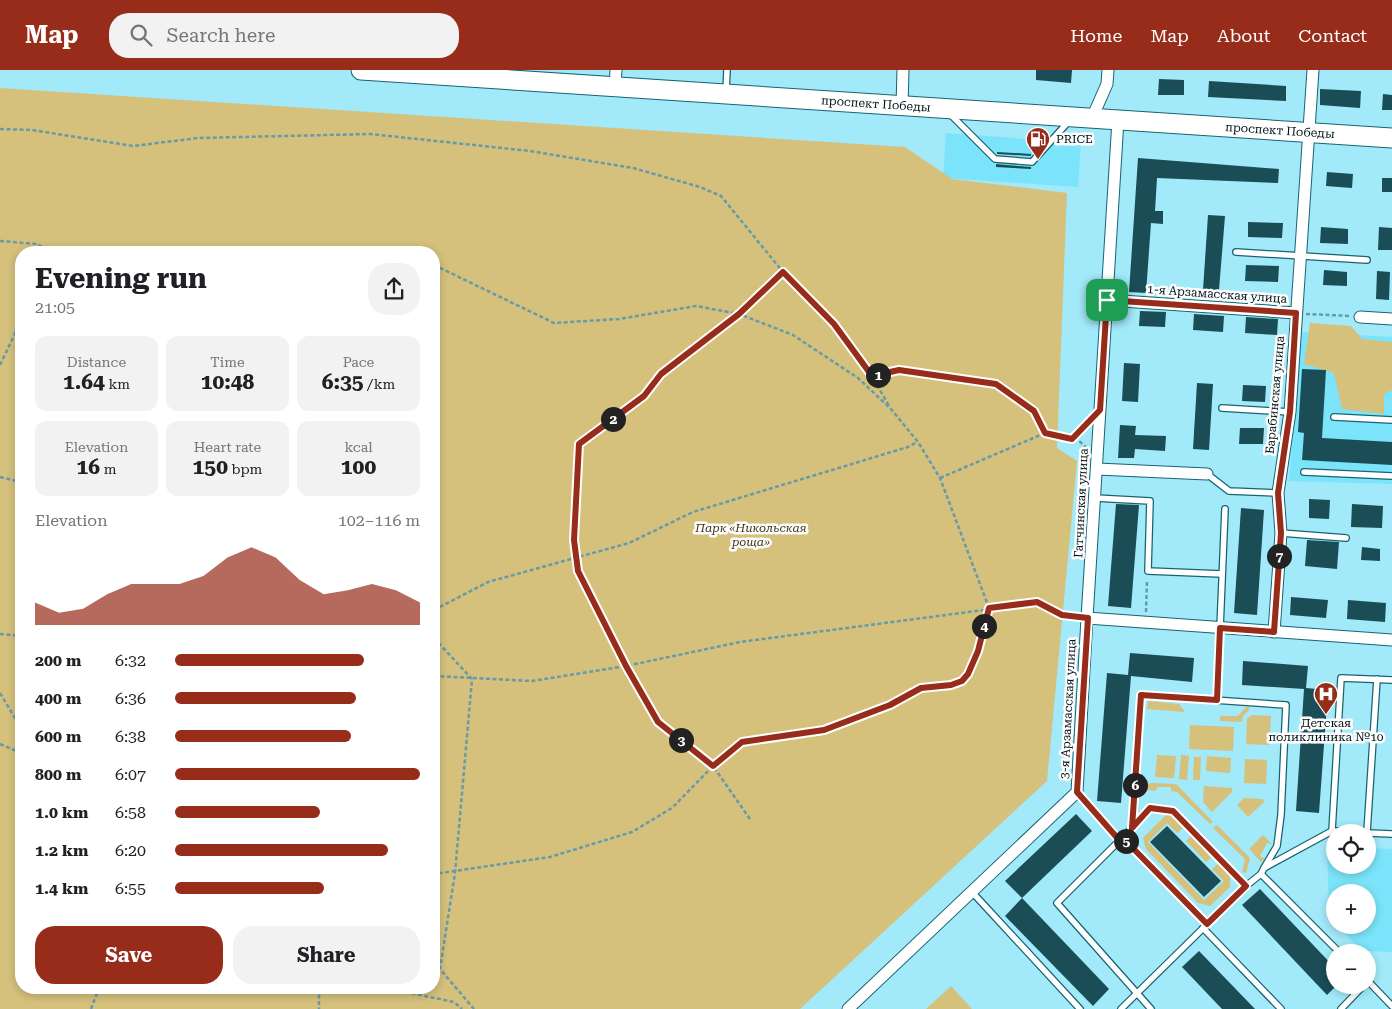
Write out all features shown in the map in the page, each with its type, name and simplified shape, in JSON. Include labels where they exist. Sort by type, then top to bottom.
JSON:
[{"type":"main road","name":"проспект Победы","points":[[361,70],[615,78],[726,94],[1392,138]]},
{"type":"street","points":[[902,106],[903,70]]},
{"type":"street","points":[[1092,118],[1107,84],[1108,70]]},
{"type":"street","name":"Барабинская улица","points":[[1274,632],[1281,533],[1278,493],[1290,412],[1313,70]]},
{"type":"street","name":"Гатчинская улица","points":[[1088,618],[1118,120]]},
{"type":"street","name":"1-я Арзамасская улица","points":[[1107,300],[1296,313]]},
{"type":"street","points":[[1360,317],[1392,319]]},
{"type":"street","points":[[1096,469],[1208,474]]},
{"type":"street","points":[[1088,618],[1392,640]]},
{"type":"street","name":"3-я Арзамасская улица","points":[[848,1009],[1077,792],[1088,618]]},
{"type":"lane","points":[[726,94],[727,70]]},
{"type":"lane","points":[[945,108],[995,159],[1032,162],[1073,118]]},
{"type":"lane","points":[[1236,252],[1368,260]]},
{"type":"lane","points":[[1222,408],[1290,412]]},
{"type":"lane","points":[[1334,417],[1392,420]]},
{"type":"lane","points":[[1304,472],[1392,476]]},
{"type":"lane","points":[[1208,474],[1229,491],[1278,493]]},
{"type":"lane","points":[[1095,498],[1150,501],[1148,571],[1222,574]]},
{"type":"lane","points":[[1217,700],[1225,509]]},
{"type":"lane","points":[[1281,533],[1346,538]]},
{"type":"lane","points":[[1332,824],[1341,678],[1392,680]]},
{"type":"lane","points":[[1368,824],[1377,679]]},
{"type":"lane","points":[[1132,828],[1141,695],[1286,704],[1281,815],[1276,846],[1262,871]]},
{"type":"lane","points":[[1077,792],[1281,1009]]},
{"type":"lane","points":[[1151,1009],[1057,903],[1150,808],[1173,811],[1246,886]]},
{"type":"lane","points":[[1376,833],[1392,834]]},
{"type":"lane","points":[[1121,1009],[1262,871],[1326,835]]},
{"type":"lane","points":[[1262,871],[1331,944]]},
{"type":"lane","points":[[972,892],[1080,1009]]},
{"type":"lane","points":[[1376,989],[1392,1006]]},
{"type":"lane","points":[[1341,1009],[1355,994]]},
{"type":"path","points":[[0,129],[32,130],[133,146],[198,138],[370,134],[530,151],[633,168],[700,186],[721,196],[783,272],[834,324],[872,376],[891,409]]},
{"type":"path","points":[[0,241],[38,244],[41,246]]},
{"type":"path","points":[[440,268],[554,323],[619,319],[696,306],[739,314],[793,335],[858,378],[891,409],[918,442],[940,478],[989,608],[978,651],[968,674],[962,681],[951,685],[921,688],[890,705],[824,730],[742,742],[713,766],[672,808],[632,832],[550,857],[455,873],[440,874]]},
{"type":"path","points":[[750,819],[713,766],[658,722],[626,666],[578,571],[574,540],[579,444],[644,396],[661,374],[739,314],[783,272]]},
{"type":"path","points":[[1296,313],[1360,317]]},
{"type":"path","points":[[0,365],[15,334]]},
{"type":"path","points":[[872,376],[899,370],[996,384],[1034,411],[1045,433]]},
{"type":"path","points":[[1072,439],[1100,410]]},
{"type":"path","points":[[940,478],[1045,433],[1079,441],[1097,457]]},
{"type":"path","points":[[440,607],[488,582],[577,559],[629,543],[693,512],[908,447],[918,442]]},
{"type":"path","points":[[0,477],[15,481]]},
{"type":"path","points":[[1145,622],[1148,571]]},
{"type":"path","points":[[440,676],[532,681],[626,666],[740,642],[1037,602],[1062,615],[1088,618]]},
{"type":"path","points":[[0,634],[15,635]]},
{"type":"path","points":[[440,644],[472,679],[455,873],[440,969],[474,1009]]},
{"type":"path","points":[[0,693],[15,718]]},
{"type":"path","points":[[0,744],[15,750]]},
{"type":"path","points":[[91,1009],[97,994]]},
{"type":"path","points":[[318,994],[319,1009]]},
{"type":"path","points":[[415,994],[454,1002],[462,1009]]},
{"type":"shaded area","points":[[946,133],[1081,143],[1078,187],[943,178]]},
{"type":"shaded area","points":[[1302,332],[1392,337],[1392,484],[1289,481]]},
{"type":"shaded area","points":[[1376,848],[1392,849],[1392,952],[1376,951],[1376,944],[1355,944],[1346,934],[1376,934],[1376,884],[1328,884],[1328,874],[1376,874]]},
{"type":"green space","name":"Парк «Никольская роща»","points":[[0,88],[905,147],[952,179],[1067,193],[1057,448],[1077,461],[1047,781],[800,1009],[0,1009]]},
{"type":"green space","points":[[1310,323],[1351,326],[1362,339],[1392,342],[1392,390],[1384,394],[1384,414],[1342,409],[1334,373],[1304,364]]},
{"type":"green space","points":[[1148,701],[1179,704],[1185,712],[1147,709]]},
{"type":"green space","points":[[1246,707],[1249,707],[1249,710],[1243,716],[1242,722],[1220,721],[1220,716],[1238,716]]},
{"type":"green space","points":[[1252,715],[1271,716],[1269,745],[1246,744],[1247,719]]},
{"type":"green space","points":[[1190,725],[1234,727],[1233,751],[1189,749]]},
{"type":"green space","points":[[1157,755],[1176,756],[1174,778],[1155,777]]},
{"type":"green space","points":[[1181,755],[1189,756],[1187,780],[1179,779]]},
{"type":"green space","points":[[1207,756],[1231,758],[1230,773],[1206,771]]},
{"type":"green space","points":[[1194,757],[1201,757],[1200,780],[1193,780]]},
{"type":"green space","points":[[1245,759],[1267,760],[1266,784],[1244,783]]},
{"type":"green space","points":[[1152,783],[1176,784],[1213,822],[1210,824],[1177,792],[1171,791],[1171,787],[1157,787],[1156,791],[1149,790],[1144,785]]},
{"type":"green space","points":[[1204,786],[1232,788],[1232,792],[1212,812],[1203,802]]},
{"type":"green space","points":[[1244,798],[1263,799],[1264,802],[1248,817],[1237,805]]},
{"type":"green space","points":[[1166,815],[1171,815],[1184,827],[1177,833],[1167,823],[1148,842],[1204,900],[1224,881],[1212,869],[1219,863],[1230,875],[1230,887],[1210,906],[1198,903],[1146,849],[1143,838]]},
{"type":"green space","points":[[1217,825],[1250,858],[1246,873],[1242,872],[1245,859],[1213,828]]},
{"type":"green space","points":[[1263,835],[1272,844],[1267,843],[1260,856],[1265,859],[1261,862],[1249,849]]},
{"type":"green space","points":[[1191,836],[1212,857],[1206,862],[1186,841]]},
{"type":"green space","points":[[951,986],[972,1009],[926,1009]]},
{"type":"building","points":[[1036,70],[1072,70],[1071,83],[1036,80]]},
{"type":"building","points":[[1159,79],[1184,80],[1184,95],[1158,95]]},
{"type":"building","points":[[1209,81],[1286,86],[1286,101],[1208,97]]},
{"type":"building","points":[[1320,89],[1361,91],[1360,108],[1320,105]]},
{"type":"building","points":[[1383,94],[1392,95],[1392,110],[1382,110]]},
{"type":"building","points":[[997,152],[1031,154],[1031,156],[997,154]]},
{"type":"building","points":[[1138,158],[1279,169],[1278,183],[1157,178],[1155,211],[1163,211],[1163,224],[1151,223],[1146,293],[1129,292]]},
{"type":"building","points":[[996,164],[1031,167],[1031,169],[996,167]]},
{"type":"building","points":[[1327,172],[1353,174],[1352,188],[1326,186]]},
{"type":"building","points":[[1382,178],[1392,178],[1392,192],[1382,192]]},
{"type":"building","points":[[1208,215],[1225,216],[1219,290],[1203,290]]},
{"type":"building","points":[[1248,222],[1283,223],[1282,238],[1248,237]]},
{"type":"building","points":[[1321,227],[1348,229],[1348,244],[1320,243]]},
{"type":"building","points":[[1379,227],[1392,228],[1392,250],[1378,250]]},
{"type":"building","points":[[1246,265],[1279,266],[1278,282],[1245,281]]},
{"type":"building","points":[[1324,270],[1347,272],[1347,286],[1323,285]]},
{"type":"building","points":[[1377,271],[1390,272],[1389,300],[1376,299]]},
{"type":"building","points":[[1140,311],[1166,312],[1165,327],[1139,326]]},
{"type":"building","points":[[1194,314],[1224,316],[1223,332],[1193,330]]},
{"type":"building","points":[[1246,317],[1278,319],[1277,335],[1245,333]]},
{"type":"building","points":[[1124,363],[1140,364],[1138,402],[1122,401]]},
{"type":"building","points":[[1302,369],[1326,370],[1322,438],[1392,442],[1392,465],[1302,460],[1304,433],[1298,432]]},
{"type":"building","points":[[1197,383],[1213,384],[1209,450],[1193,449]]},
{"type":"building","points":[[1243,385],[1266,386],[1265,402],[1242,401]]},
{"type":"building","points":[[1120,425],[1136,426],[1135,435],[1166,436],[1165,451],[1135,449],[1134,458],[1118,458]]},
{"type":"building","points":[[1240,428],[1264,428],[1263,444],[1239,444]]},
{"type":"building","points":[[1309,499],[1330,500],[1329,519],[1309,518]]},
{"type":"building","points":[[1116,504],[1139,505],[1131,608],[1108,606]]},
{"type":"building","points":[[1352,504],[1383,506],[1382,528],[1351,527]]},
{"type":"building","points":[[1241,508],[1264,510],[1257,615],[1234,613]]},
{"type":"building","points":[[1307,540],[1339,542],[1337,569],[1305,566]]},
{"type":"building","points":[[1362,547],[1380,549],[1380,561],[1361,560]]},
{"type":"building","points":[[1291,597],[1328,600],[1326,618],[1290,615]]},
{"type":"building","points":[[1348,600],[1386,603],[1385,622],[1347,619]]},
{"type":"building","points":[[1130,653],[1194,658],[1192,682],[1131,676],[1121,803],[1097,801],[1107,673],[1128,675]]},
{"type":"building","points":[[1243,661],[1308,666],[1306,688],[1328,690],[1319,813],[1296,811],[1304,689],[1242,685]]},
{"type":"building","points":[[1076,814],[1092,831],[1022,898],[1005,881]]},
{"type":"building","points":[[1167,826],[1221,881],[1204,897],[1150,842]]},
{"type":"building","points":[[1260,889],[1326,959],[1326,994],[1242,905]]},
{"type":"building","points":[[1022,898],[1109,989],[1093,1006],[1005,916]]},
{"type":"building","points":[[1199,951],[1255,1009],[1222,1009],[1182,967]]},
{"type":"place","name":"PRICE","points":[[1038,160]]},
{"type":"place","name":"Детская поликлиника №10","points":[[1326,715]]},
{"type":"route","points":[[783,272],[834,324],[872,376],[899,370],[959,377],[996,384],[1034,411],[1045,433],[1072,439],[1100,410],[1107,300],[1296,313],[1290,412],[1278,493],[1281,533],[1274,632],[1220,628],[1217,700],[1141,695],[1132,828],[1150,808],[1173,811],[1246,886],[1207,924],[1123,838],[1120,841],[1077,792],[1088,618],[1062,615],[1037,602],[989,608],[978,651],[968,674],[962,681],[951,685],[921,688],[890,705],[824,730],[742,742],[713,766],[658,722],[626,666],[578,571],[574,540],[579,444],[644,396],[661,374],[739,314],[783,272]]}]
